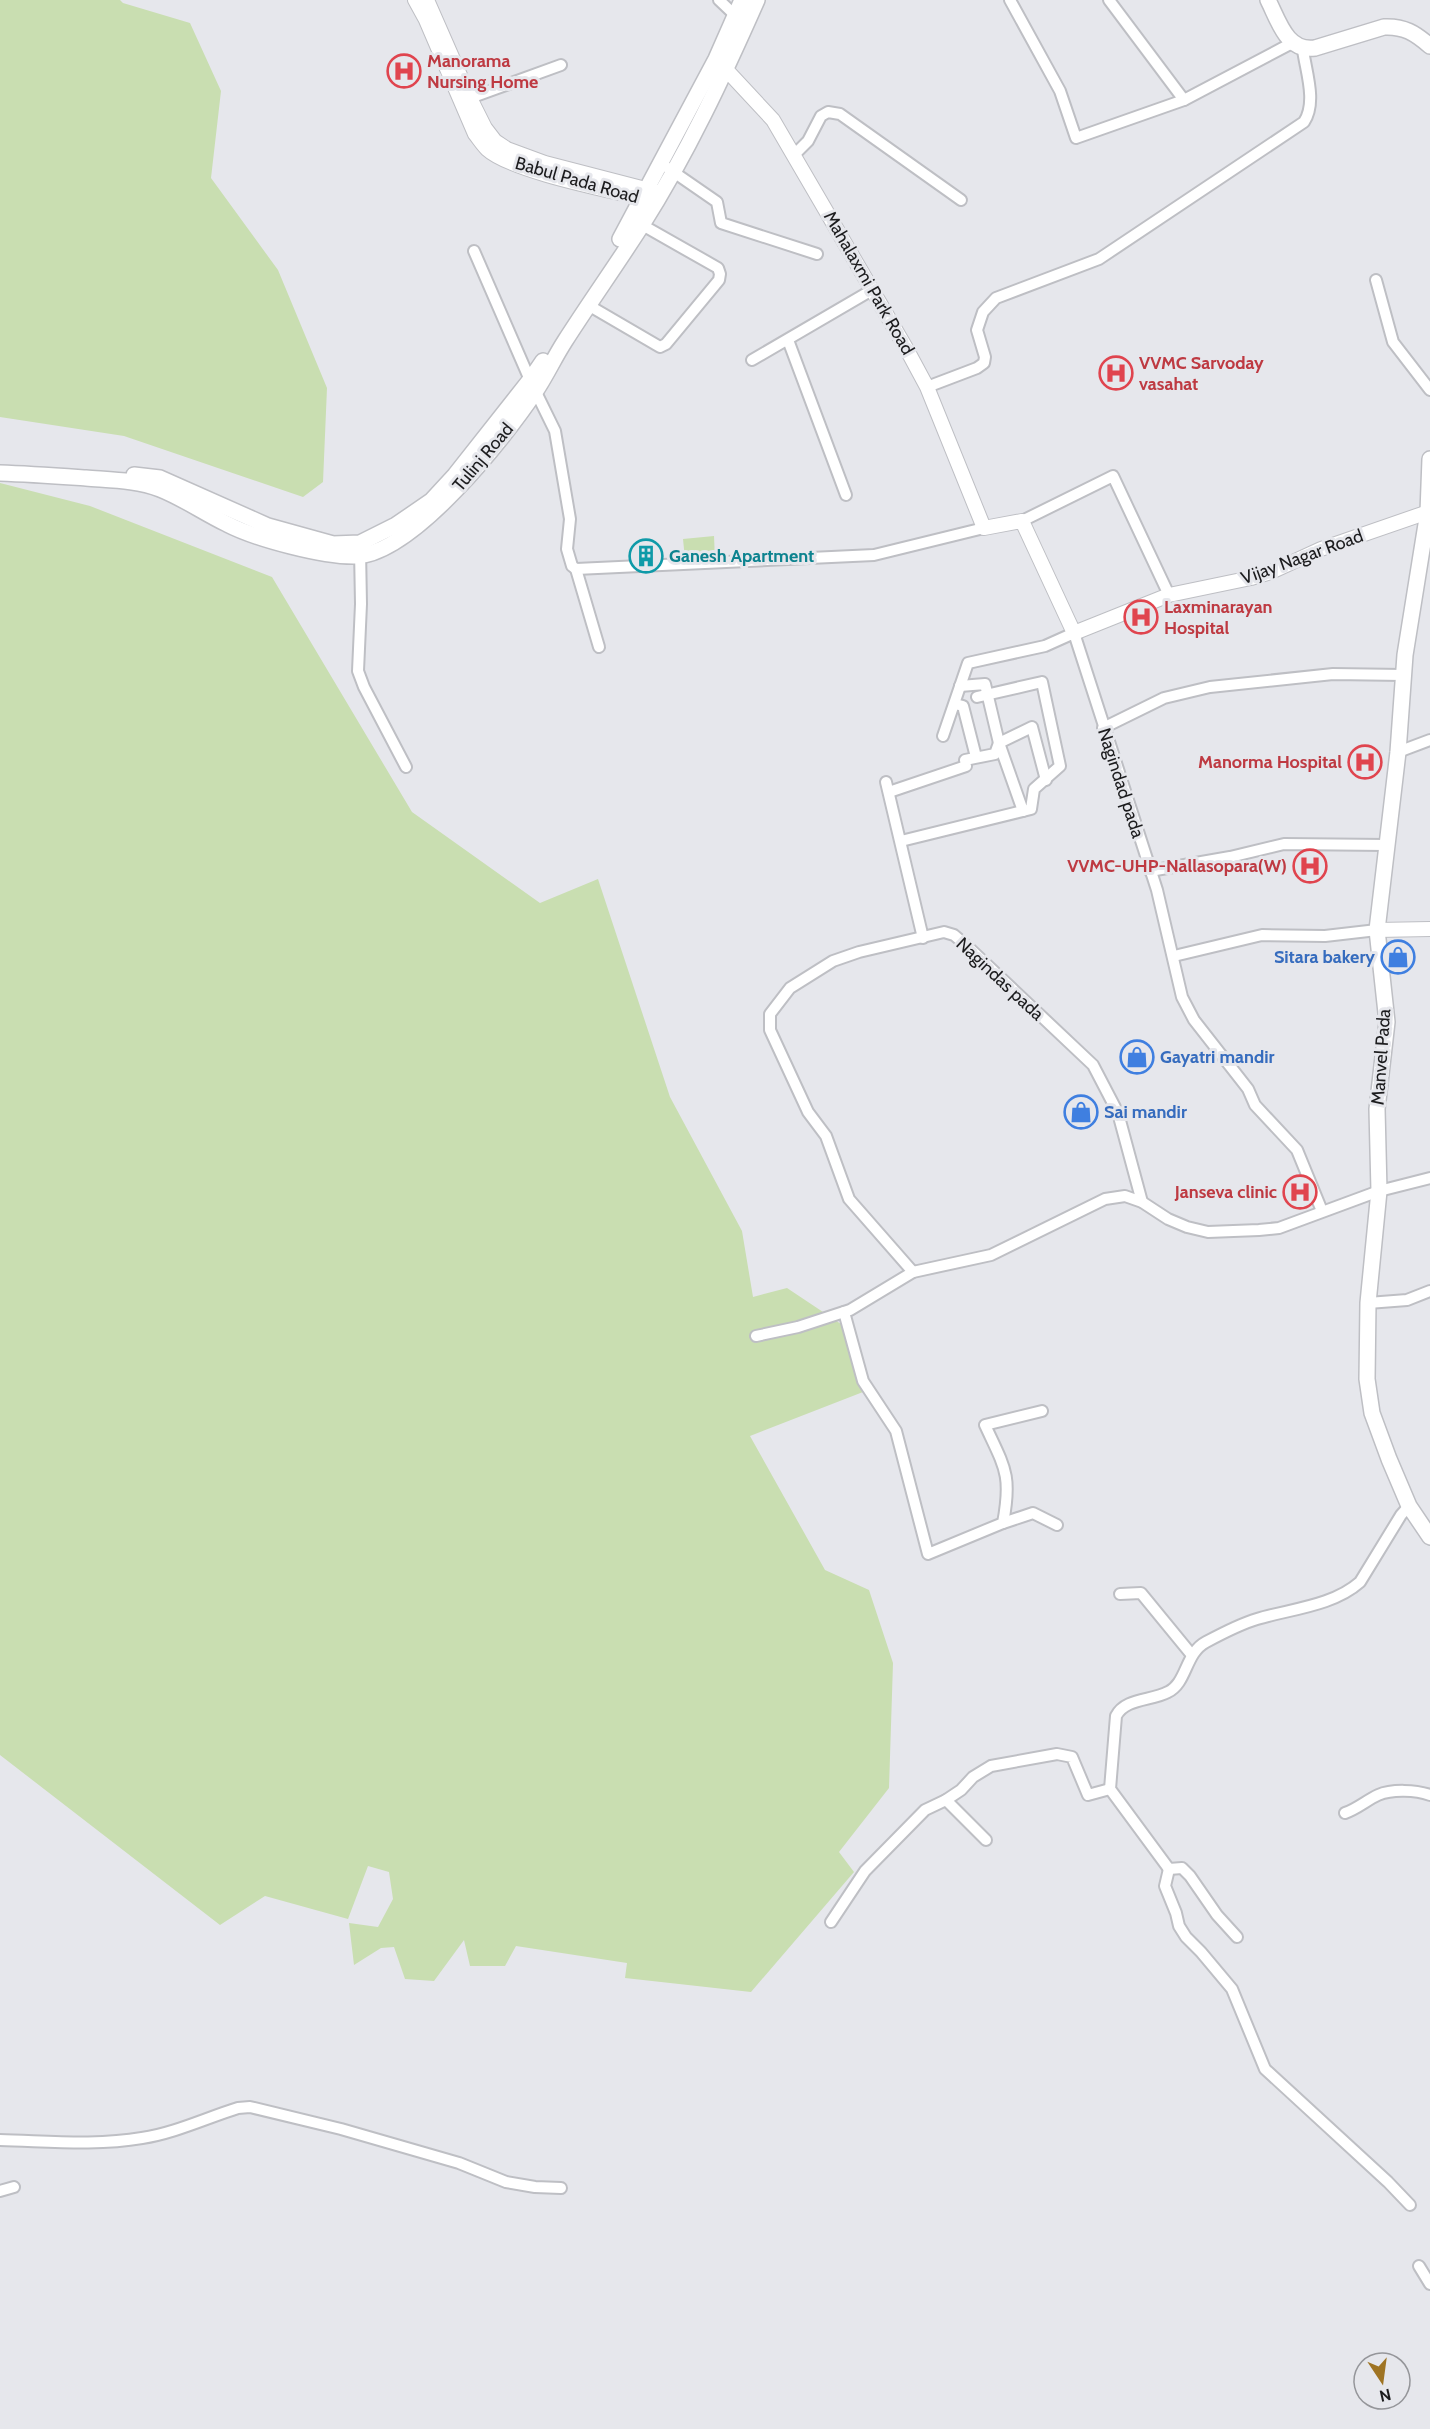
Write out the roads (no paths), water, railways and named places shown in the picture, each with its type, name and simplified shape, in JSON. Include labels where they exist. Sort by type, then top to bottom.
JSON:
[{"type":"main road","name":"Tulinj Road","points":[[740,20],[742,0]]},
{"type":"main road","name":"Tulinj Road","points":[[0,463],[160,478],[268,526],[360,550],[431,501],[533,386],[588,305],[638,222],[721,64],[740,20],[757,0]]},
{"type":"main road","points":[[1268,0],[1298,46],[1315,48],[1384,27],[1406,29],[1418,35],[1430,46]]},
{"type":"main road","name":"Tulinj Road","points":[[533,386],[638,222]]},
{"type":"main road","name":"Manvel Pada","points":[[1430,459],[1428,512],[1403,675],[1398,752],[1377,930],[1388,1022],[1377,1109],[1379,1191],[1368,1303],[1368,1397],[1389,1459],[1409,1506],[1430,1537]]},
{"type":"main road","points":[[0,472],[125,481],[159,489],[230,526],[273,541],[343,556],[360,550]]},
{"type":"street","name":"Babul Pada Road","points":[[415,0],[470,98],[484,128],[495,141],[507,149],[545,163],[652,196]]},
{"type":"street","name":"Babul Pada Road","points":[[427,0],[475,134],[487,149],[503,159],[542,173],[652,196]]},
{"type":"street","points":[[719,0],[740,20]]},
{"type":"street","points":[[927,387],[977,368],[984,363],[986,357],[977,330],[983,312],[996,298],[1099,259],[1304,122],[1310,113],[1311,102],[1298,46],[1184,100],[1076,138],[1060,91],[1010,0]]},
{"type":"street","points":[[1109,0],[1145,45],[1184,100]]},
{"type":"street","name":"Mahalaxmi Park Road","points":[[721,64],[773,120],[927,387],[984,528]]},
{"type":"street","points":[[470,98],[561,65]]},
{"type":"street","points":[[794,155],[808,141],[821,116],[833,112],[840,114],[961,200]]},
{"type":"street","points":[[668,168],[717,202],[721,223],[818,254]]},
{"type":"street","points":[[588,305],[660,347],[666,344],[719,280],[718,268],[638,222]]},
{"type":"street","points":[[474,251],[558,441],[570,519],[567,549],[572,566],[576,569],[599,647]]},
{"type":"street","points":[[1376,280],[1393,342],[1430,390]]},
{"type":"street","points":[[752,360],[872,290]]},
{"type":"street","points":[[788,340],[846,495]]},
{"type":"street","points":[[576,569],[874,555],[1022,521],[1113,476],[1169,595]]},
{"type":"street","name":"Vijay Nagar Road","points":[[1074,633],[1169,595],[1261,575],[1321,549],[1428,512]]},
{"type":"street","points":[[943,736],[968,663],[1045,646],[1074,633],[1022,521]]},
{"type":"street","points":[[360,550],[358,671],[406,767]]},
{"type":"street","name":"Nagindad pada","points":[[1074,633],[1102,728],[1150,871],[1174,956],[1182,997],[1194,1020],[1248,1089],[1256,1105],[1297,1150],[1322,1211]]},
{"type":"street","points":[[1102,728],[1164,698],[1210,687],[1333,674],[1403,675]]},
{"type":"street","points":[[901,841],[1031,809],[1034,789],[1060,766],[1041,682],[982,696]]},
{"type":"street","points":[[960,686],[985,684],[982,696],[1023,811]]},
{"type":"street","points":[[955,704],[963,706],[976,758]]},
{"type":"street","points":[[923,938],[887,787],[966,766],[965,760],[995,754],[999,743],[1032,727],[1046,780]]},
{"type":"street","points":[[1398,752],[1430,740]]},
{"type":"street","points":[[1150,871],[1230,857],[1284,844],[1386,845]]},
{"type":"street","points":[[1174,956],[1262,935],[1325,936],[1377,930],[1430,929]]},
{"type":"street","name":"Nagindas pada","points":[[913,1272],[849,1199],[826,1136],[808,1112],[770,1030],[770,1014],[790,988],[833,961],[859,952],[944,932],[954,935],[1093,1065],[1118,1113],[1142,1202]]},
{"type":"street","points":[[756,1336],[798,1327],[844,1312],[862,1304],[913,1272],[991,1255],[1105,1199],[1125,1196],[1142,1202],[1168,1219],[1208,1232],[1279,1228],[1379,1191],[1430,1178]]},
{"type":"street","points":[[1368,1303],[1407,1300],[1430,1291]]},
{"type":"street","points":[[844,1312],[863,1381],[896,1431],[928,1554],[1033,1513],[1058,1525]]},
{"type":"street","points":[[1003,1523],[1008,1495],[1006,1470],[985,1425],[1042,1411]]},
{"type":"street","points":[[1409,1506],[1401,1515],[1360,1582],[1353,1588],[1306,1607],[1254,1620],[1203,1643],[1191,1654],[1178,1683],[1171,1691],[1127,1704],[1119,1710],[1116,1716],[1110,1789],[1169,1869],[1166,1886],[1179,1926],[1232,1989],[1265,2069],[1410,2205]]},
{"type":"street","points":[[1120,1594],[1141,1593],[1191,1654]]},
{"type":"street","points":[[831,1922],[865,1871],[900,1833],[925,1810],[961,1790],[973,1777],[991,1766],[1058,1754],[1072,1757],[1088,1795],[1110,1789]]},
{"type":"street","points":[[1345,1813],[1378,1795],[1421,1792],[1430,1795]]},
{"type":"street","points":[[946,1800],[986,1840]]},
{"type":"street","points":[[1169,1869],[1182,1868],[1237,1936]]},
{"type":"street","points":[[0,2140],[118,2141],[143,2138],[165,2133],[238,2108],[250,2107],[340,2129],[459,2163],[506,2182],[535,2187],[561,2188]]},
{"type":"street","points":[[0,2191],[14,2187]]},
{"type":"street","points":[[1419,2266],[1430,2284]]},
{"type":"place","name":"Manorama Nursing Home","points":[[404,71]]},
{"type":"place","name":"VVMC Sarvoday vasahat","points":[[1116,373]]},
{"type":"place","name":"Ganesh Apartment","points":[[646,556]]},
{"type":"place","name":"Laxminarayan Hospital","points":[[1141,617]]},
{"type":"place","name":"Manorma Hospital","points":[[1365,762]]},
{"type":"place","name":"VVMC-UHP-Nallasopara(W)","points":[[1310,866]]},
{"type":"place","name":"Sitara bakery","points":[[1398,957]]},
{"type":"place","name":"Gayatri mandir","points":[[1137,1057]]},
{"type":"place","name":"Sai mandir","points":[[1081,1112]]},
{"type":"place","name":"Janseva clinic","points":[[1300,1192]]}]
